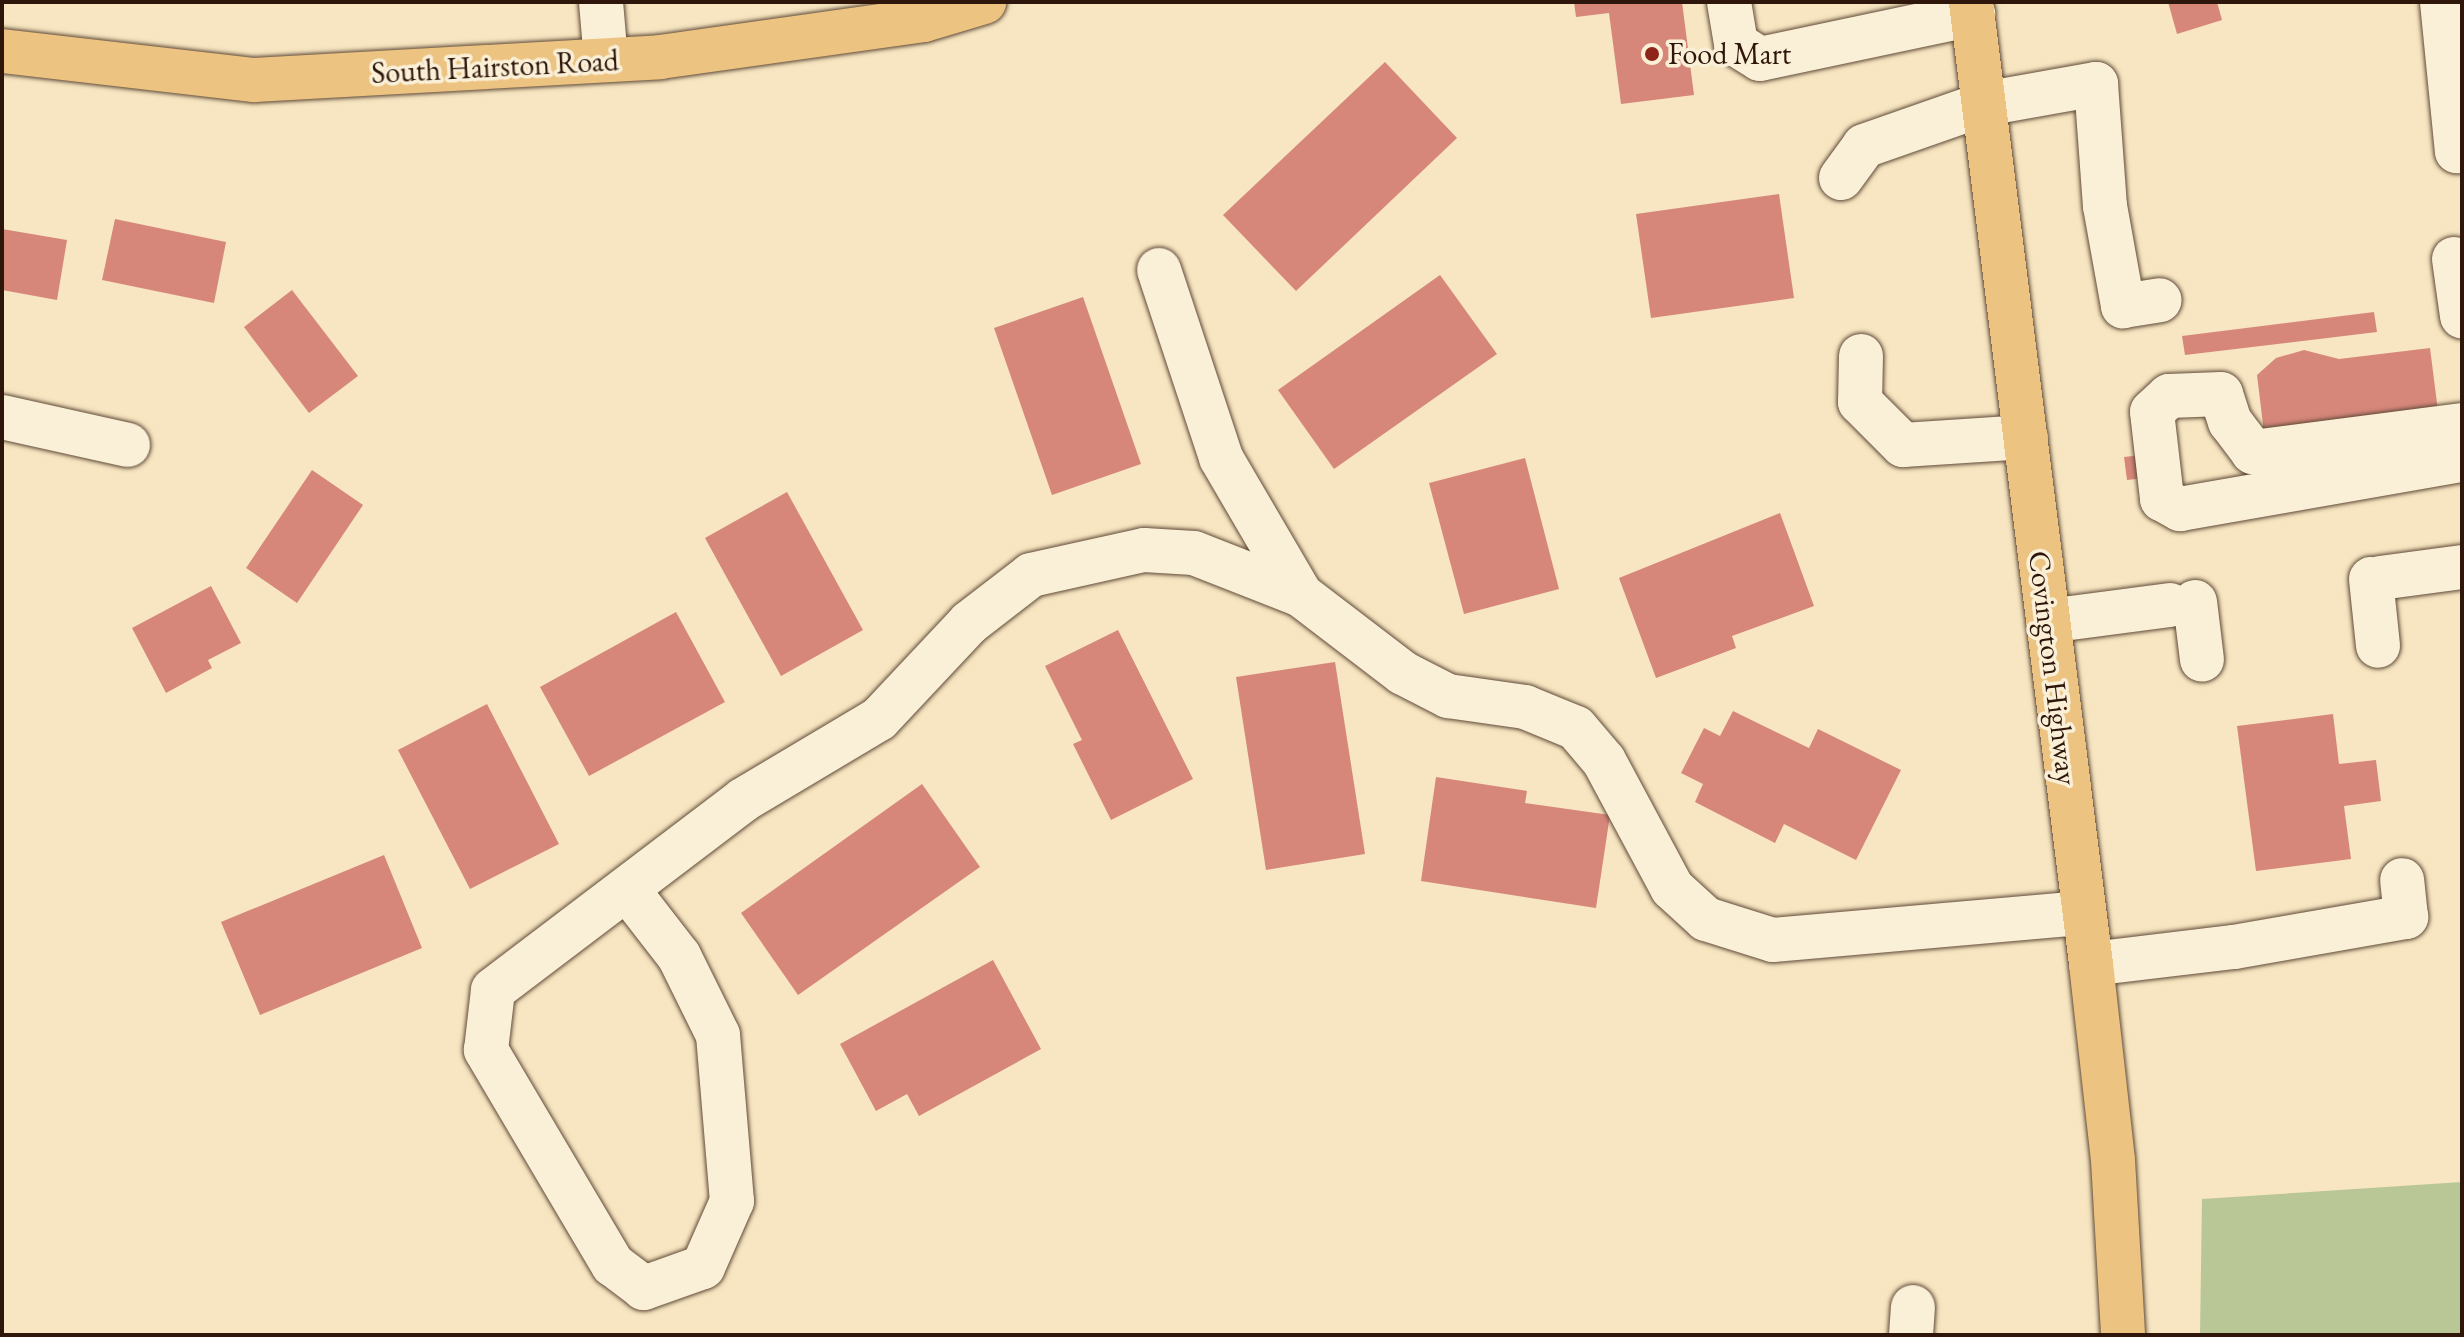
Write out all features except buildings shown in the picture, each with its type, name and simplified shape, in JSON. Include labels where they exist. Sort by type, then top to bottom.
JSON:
[{"type":"main road","name":"South Hairston Road","points":[[2,51],[254,80],[606,60],[924,20],[984,2]]},
{"type":"main road","name":"Covington Highway","points":[[1972,8],[2091,964],[2113,1160],[2123,1335]]},
{"type":"street","points":[[601,2],[606,60]]},
{"type":"street","points":[[1729,2],[1736,44],[1760,59],[1972,8]]},
{"type":"street","points":[[2432,18],[2457,151],[2462,150]]},
{"type":"street","points":[[1841,178],[1864,146],[1984,104],[2096,84],[2105,206],[2123,306],[2160,300]]},
{"type":"street","points":[[2454,259],[2462,316]]},
{"type":"street","points":[[1159,270],[1221,458],[1301,595]]},
{"type":"street","points":[[1861,356],[1860,402],[1903,445],[2026,437]]},
{"type":"street","points":[[2462,425],[2253,452],[2230,422],[2221,394],[2169,396],[2152,412],[2162,499],[2180,509],[2462,460]]},
{"type":"street","points":[[2,417],[128,445]]},
{"type":"street","points":[[627,889],[679,956],[718,1035],[732,1201],[703,1267],[644,1288],[613,1265],[486,1050],[493,990],[743,800],[879,719],[969,623],[1031,575],[1144,550],[1194,553],[1301,595],[1403,673],[1448,696],[1525,707],[1576,728],[1604,761],[1672,888],[1706,919],[1773,940],[2083,913]]},
{"type":"street","points":[[2378,646],[2375,578],[2462,567]]},
{"type":"street","points":[[2048,621],[2183,603],[2202,660]]},
{"type":"street","points":[[2091,964],[2232,931],[2406,917],[2402,880]]},
{"type":"green space","points":[[2462,1182],[2462,1335],[2200,1335],[2202,1199]]},
{"type":"place","name":"Food Mart","points":[[1652,54]]}]
